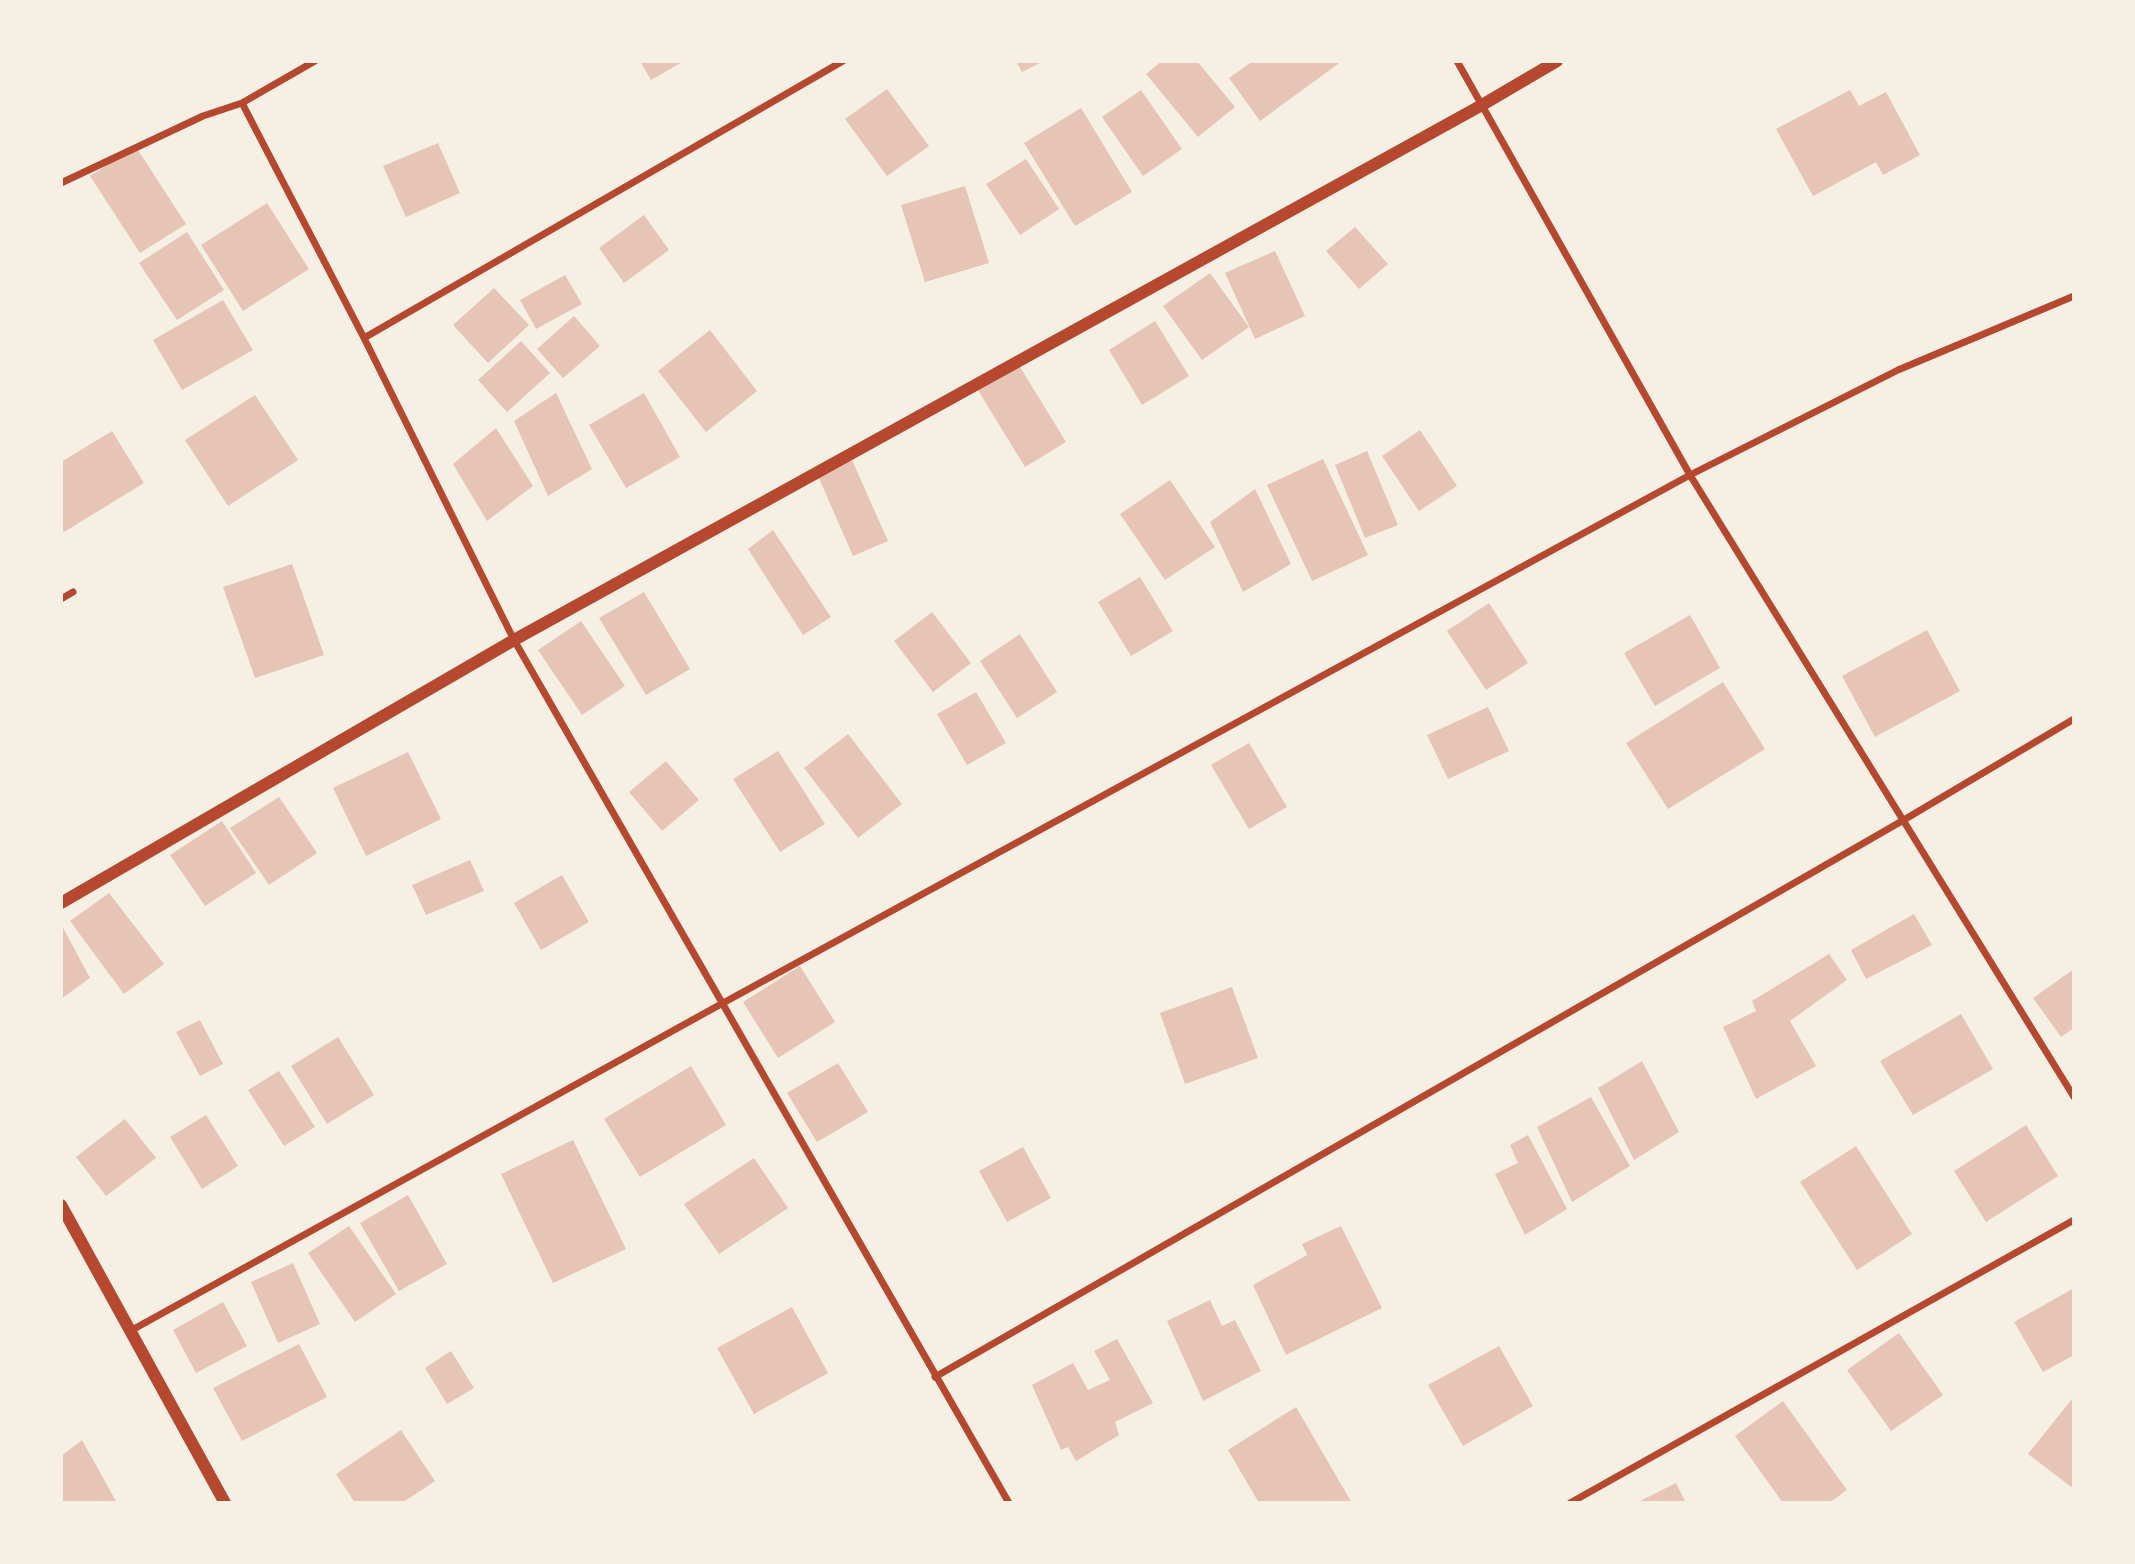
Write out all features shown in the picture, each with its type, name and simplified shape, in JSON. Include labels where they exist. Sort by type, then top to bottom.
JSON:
[{"type":"street","points":[[61,183],[203,116],[242,103],[316,61]]},
{"type":"street","points":[[364,338],[843,61]]},
{"type":"street","points":[[1457,61],[1690,475],[2074,1097]]},
{"type":"street","points":[[61,903],[514,640],[1557,61]]},
{"type":"street","points":[[242,103],[364,338],[514,640],[1009,1503]]},
{"type":"street","points":[[132,1330],[723,1003],[1690,475],[1898,370],[2074,296]]},
{"type":"street","points":[[61,599],[74,592]]},
{"type":"street","points":[[935,1377],[1902,821],[2074,719]]},
{"type":"street","points":[[61,1205],[226,1503]]},
{"type":"street","points":[[1570,1503],[2074,1220]]},
{"type":"building","points":[[640,61],[684,61],[651,80]]},
{"type":"building","points":[[1016,61],[1044,61],[1022,72]]},
{"type":"building","points":[[1162,61],[1197,61],[1235,107],[1198,137],[1146,74]]},
{"type":"building","points":[[1253,61],[1342,61],[1260,121],[1229,78]]},
{"type":"building","points":[[887,89],[929,146],[887,176],[845,119]]},
{"type":"building","points":[[1141,90],[1182,149],[1143,176],[1102,117]]},
{"type":"building","points":[[1850,90],[1859,106],[1886,92],[1920,155],[1883,175],[1876,162],[1813,196],[1776,129]]},
{"type":"building","points":[[1081,108],[1132,192],[1075,226],[1024,143]]},
{"type":"building","points":[[438,143],[460,193],[406,217],[383,166]]},
{"type":"building","points":[[136,147],[186,224],[140,253],[90,176]]},
{"type":"building","points":[[1026,159],[1059,209],[1020,235],[986,184]]},
{"type":"building","points":[[965,186],[989,263],[925,282],[901,205]]},
{"type":"building","points":[[267,203],[309,269],[243,311],[201,245]]},
{"type":"building","points":[[644,215],[669,250],[624,283],[599,248]]},
{"type":"building","points":[[1355,227],[1388,264],[1359,289],[1326,251]]},
{"type":"building","points":[[187,232],[224,290],[177,320],[139,263]]},
{"type":"building","points":[[1275,251],[1305,316],[1255,339],[1225,273]]},
{"type":"building","points":[[1210,273],[1249,327],[1202,360],[1163,306]]},
{"type":"building","points":[[565,275],[582,304],[536,329],[520,300]]},
{"type":"building","points":[[494,288],[529,325],[488,363],[453,325]]},
{"type":"building","points":[[223,300],[253,350],[182,390],[153,340]]},
{"type":"building","points":[[574,316],[600,346],[563,378],[537,349]]},
{"type":"building","points":[[1155,321],[1189,376],[1142,405],[1109,350]]},
{"type":"building","points":[[710,330],[757,391],[706,432],[658,371]]},
{"type":"building","points":[[521,341],[550,373],[507,412],[478,380]]},
{"type":"building","points":[[1017,362],[1066,442],[1025,467],[976,387]]},
{"type":"building","points":[[556,393],[592,469],[548,496],[514,421]]},
{"type":"building","points":[[644,393],[680,457],[626,488],[589,425]]},
{"type":"building","points":[[255,395],[298,460],[228,506],[185,440]]},
{"type":"building","points":[[496,428],[533,486],[487,521],[453,464]]},
{"type":"building","points":[[1420,430],[1457,486],[1419,511],[1382,456]]},
{"type":"building","points":[[112,431],[144,483],[64,532],[61,529],[61,462]]},
{"type":"building","points":[[1367,451],[1398,525],[1365,538],[1335,465]]},
{"type":"building","points":[[1323,459],[1368,555],[1312,581],[1267,485]]},
{"type":"building","points":[[852,460],[888,541],[853,556],[818,476]]},
{"type":"building","points":[[1170,480],[1215,547],[1165,580],[1120,514]]},
{"type":"building","points":[[1255,489],[1291,564],[1243,592],[1210,522]]},
{"type":"building","points":[[773,530],[831,617],[803,635],[748,549]]},
{"type":"building","points":[[292,564],[324,655],[255,678],[223,587]]},
{"type":"building","points":[[1140,577],[1173,631],[1131,656],[1098,602]]},
{"type":"building","points":[[644,592],[690,669],[646,695],[599,618]]},
{"type":"building","points":[[1489,603],[1528,663],[1486,690],[1447,631]]},
{"type":"building","points":[[932,612],[971,663],[933,692],[894,641]]},
{"type":"building","points":[[1690,615],[1720,668],[1655,706],[1624,653]]},
{"type":"building","points":[[581,621],[625,686],[582,715],[538,650]]},
{"type":"building","points":[[1927,630],[1960,691],[1875,737],[1842,676]]},
{"type":"building","points":[[1020,634],[1057,692],[1017,718],[980,661]]},
{"type":"building","points":[[1723,682],[1765,749],[1668,809],[1626,743]]},
{"type":"building","points":[[976,692],[1006,743],[967,765],[937,714]]},
{"type":"building","points":[[1488,707],[1509,751],[1448,779],[1427,735]]},
{"type":"building","points":[[848,734],[902,804],[858,838],[804,768]]},
{"type":"building","points":[[1249,743],[1287,807],[1249,829],[1211,765]]},
{"type":"building","points":[[778,751],[825,824],[780,852],[733,779]]},
{"type":"building","points":[[408,752],[441,819],[366,856],[333,788]]},
{"type":"building","points":[[666,761],[699,800],[662,831],[629,792]]},
{"type":"building","points":[[279,797],[317,853],[269,885],[230,828]]},
{"type":"building","points":[[222,821],[256,873],[205,906],[170,855]]},
{"type":"building","points":[[470,860],[484,891],[426,915],[412,885]]},
{"type":"building","points":[[562,875],[589,922],[541,950],[514,903]]},
{"type":"building","points":[[109,893],[164,964],[124,994],[70,921]]},
{"type":"building","points":[[1914,914],[1932,945],[1866,979],[1851,950]]},
{"type":"building","points":[[61,924],[90,978],[61,999]]},
{"type":"building","points":[[1829,954],[1847,980],[1790,1021],[1816,1066],[1756,1099],[1723,1027],[1756,1011],[1752,1001]]},
{"type":"building","points":[[800,966],[835,1022],[778,1058],[743,1002]]},
{"type":"building","points":[[2074,969],[2074,1028],[2061,1037],[2033,998]]},
{"type":"building","points":[[1232,987],[1258,1058],[1185,1084],[1160,1013]]},
{"type":"building","points":[[1961,1014],[1993,1069],[1913,1115],[1880,1061]]},
{"type":"building","points":[[200,1020],[223,1064],[200,1076],[176,1032]]},
{"type":"building","points":[[338,1037],[374,1095],[327,1124],[291,1066]]},
{"type":"building","points":[[1642,1061],[1679,1132],[1634,1160],[1598,1088]]},
{"type":"building","points":[[838,1063],[868,1112],[817,1142],[787,1093]]},
{"type":"building","points":[[691,1066],[726,1125],[640,1177],[604,1119]]},
{"type":"building","points":[[279,1071],[315,1127],[284,1146],[248,1090]]},
{"type":"building","points":[[1591,1097],[1630,1166],[1572,1202],[1537,1127]]},
{"type":"building","points":[[206,1115],[238,1166],[202,1189],[170,1137]]},
{"type":"building","points":[[125,1119],[156,1158],[106,1196],[76,1157]]},
{"type":"building","points":[[2026,1125],[2058,1176],[1986,1222],[1954,1171]]},
{"type":"building","points":[[1528,1135],[1567,1209],[1525,1235],[1495,1174],[1518,1163],[1510,1145]]},
{"type":"building","points":[[573,1140],[626,1249],[553,1283],[501,1174]]},
{"type":"building","points":[[1856,1146],[1912,1234],[1857,1270],[1800,1182]]},
{"type":"building","points":[[1023,1147],[1051,1198],[1007,1222],[979,1171]]},
{"type":"building","points":[[754,1158],[788,1208],[719,1254],[684,1204]]},
{"type":"building","points":[[408,1195],[447,1264],[399,1291],[360,1223]]},
{"type":"building","points":[[349,1226],[396,1294],[355,1322],[308,1253]]},
{"type":"building","points":[[1341,1226],[1382,1308],[1286,1355],[1253,1285],[1307,1255],[1302,1244]]},
{"type":"building","points":[[293,1263],[320,1324],[278,1343],[251,1282]]},
{"type":"building","points":[[2074,1288],[2074,1355],[2043,1372],[2014,1322]]},
{"type":"building","points":[[1210,1300],[1222,1326],[1235,1320],[1261,1371],[1203,1401],[1167,1321]]},
{"type":"building","points":[[223,1302],[247,1346],[196,1373],[173,1330]]},
{"type":"building","points":[[792,1307],[828,1373],[754,1414],[717,1348]]},
{"type":"building","points":[[1899,1333],[1943,1395],[1891,1431],[1847,1370]]},
{"type":"building","points":[[1117,1339],[1153,1403],[1115,1422],[1119,1435],[1076,1461],[1068,1447],[1061,1450],[1032,1385],[1073,1363],[1088,1390],[1110,1380],[1094,1351]]},
{"type":"building","points":[[299,1344],[327,1397],[242,1441],[213,1388]]},
{"type":"building","points":[[1499,1346],[1533,1406],[1463,1446],[1428,1385]]},
{"type":"building","points":[[451,1351],[474,1388],[447,1404],[425,1368]]},
{"type":"building","points":[[2072,1399],[2074,1400],[2074,1489],[2028,1454]]},
{"type":"building","points":[[1783,1401],[1847,1490],[1829,1503],[1783,1503],[1735,1436]]},
{"type":"building","points":[[1296,1407],[1352,1503],[1259,1503],[1228,1450]]},
{"type":"building","points":[[401,1430],[435,1481],[402,1503],[355,1503],[336,1474]]},
{"type":"building","points":[[82,1440],[117,1503],[61,1503],[61,1456]]},
{"type":"building","points":[[1676,1483],[1686,1503],[1636,1503]]}]
